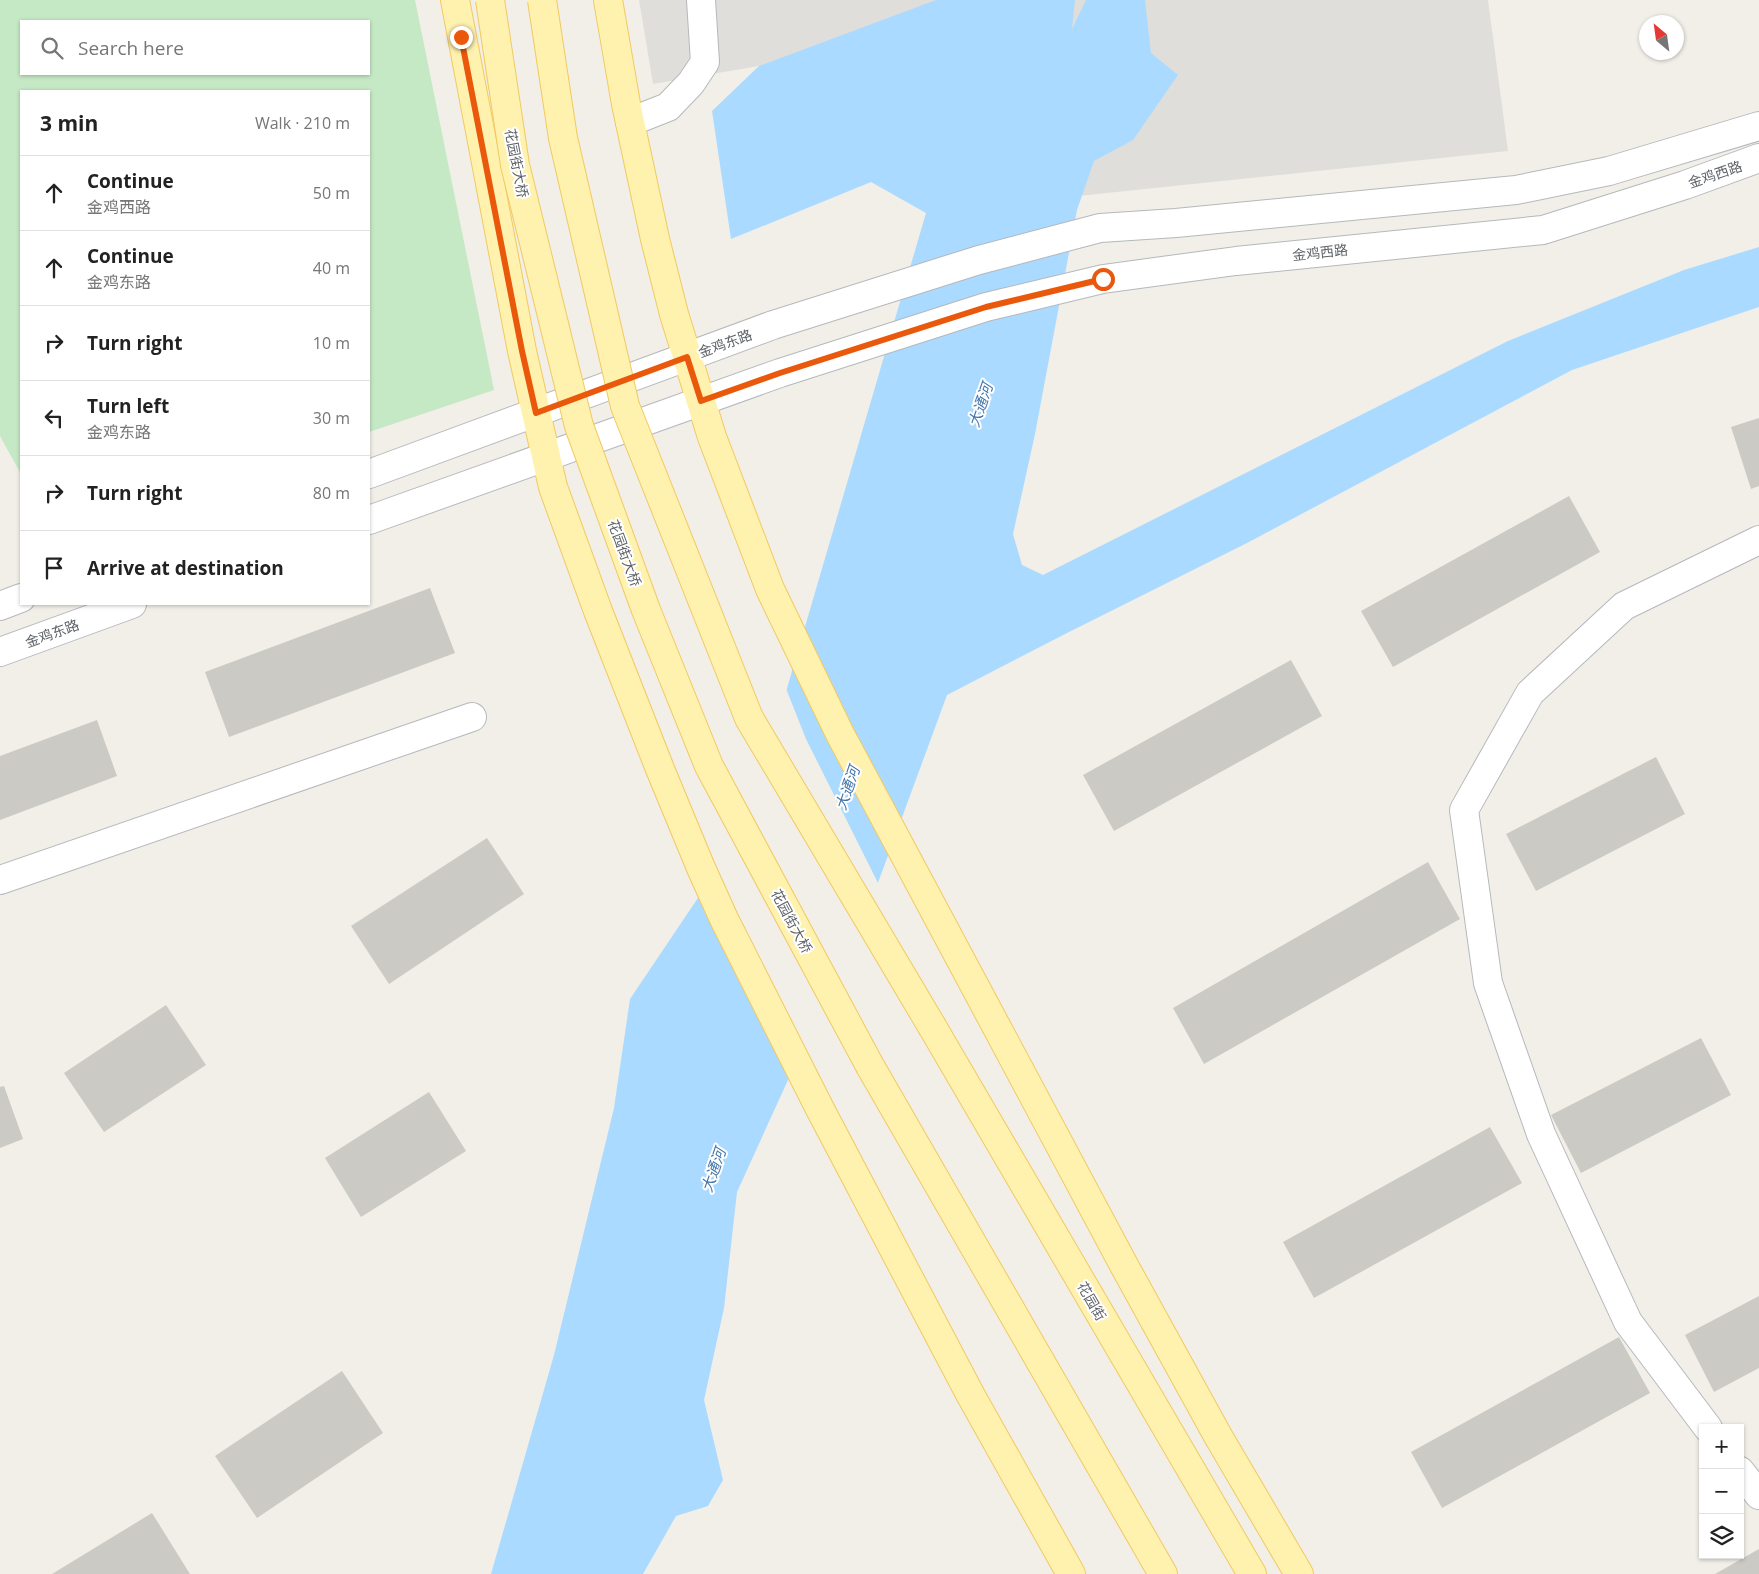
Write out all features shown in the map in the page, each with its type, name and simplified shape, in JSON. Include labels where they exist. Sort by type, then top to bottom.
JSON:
[{"type":"main road","points":[[455,0],[520,341],[553,488],[598,611],[701,868],[728,928],[820,1109],[970,1394],[1072,1574]]},
{"type":"main road","name":"花园街大桥","points":[[490,0],[515,165],[579,426],[646,610],[709,766],[870,1066],[1163,1574]]},
{"type":"main road","name":"花园街","points":[[542,0],[563,138],[625,406],[749,718],[933,1028],[1252,1574]]},
{"type":"main road","points":[[608,0],[630,122],[655,239],[674,314],[712,437],[770,589],[840,734],[902,853],[1204,1411],[1299,1574]]},
{"type":"street","points":[[630,122],[668,107],[691,83],[705,62],[700,0]]},
{"type":"street","name":"金鸡东路","points":[[370,474],[774,325],[979,260],[1100,228],[1186,222],[1516,190],[1608,171],[1759,126]]},
{"type":"street","name":"金鸡西路","points":[[701,401],[780,373],[986,307],[1103,279],[1236,261],[1543,230],[1759,158]]},
{"type":"street","points":[[370,520],[701,401]]},
{"type":"street","points":[[1705,1424],[1628,1322],[1541,1134],[1488,984],[1464,810],[1530,693],[1624,606],[1759,540]]},
{"type":"street","points":[[0,606],[20,598]]},
{"type":"street","name":"金鸡东路","points":[[0,652],[129,605]]},
{"type":"street","points":[[0,880],[472,717]]},
{"type":"street","points":[[1744,1476],[1759,1495]]},
{"type":"shaded area","points":[[639,0],[1488,0],[1508,151],[926,212],[759,66],[653,84]]},
{"type":"green space","points":[[0,0],[415,0],[494,390],[370,432],[370,90],[20,90],[20,472],[0,436]]},
{"type":"water","name":"大通河","points":[[936,0],[1075,0],[1072,29],[1086,0],[1145,0],[1151,53],[1178,75],[1133,140],[1094,161],[1077,210],[1035,434],[1013,534],[1022,565],[1043,575],[1508,341],[1684,270],[1759,247],[1759,307],[1572,370],[1247,543],[947,695],[879,880],[737,1192],[724,1308],[704,1400],[723,1480],[708,1506],[676,1516],[643,1574],[491,1574],[554,1355],[614,1108],[630,999],[747,825],[926,213],[871,182],[731,239],[712,111],[759,66]]},
{"type":"pier","points":[[785,686],[806,739],[879,885],[796,1068],[706,881],[745,824]]},
{"type":"building","points":[[1759,418],[1759,486],[1751,489],[1731,427]]},
{"type":"building","points":[[1569,496],[1600,552],[1393,667],[1361,611]]},
{"type":"building","points":[[430,588],[455,653],[229,737],[205,672]]},
{"type":"building","points":[[1291,660],[1322,716],[1114,831],[1083,775]]},
{"type":"building","points":[[97,720],[117,776],[0,820],[0,756]]},
{"type":"building","points":[[1656,757],[1685,814],[1536,891],[1506,834]]},
{"type":"building","points":[[487,838],[524,894],[389,984],[351,926]]},
{"type":"building","points":[[1428,862],[1460,919],[1204,1064],[1173,1008]]},
{"type":"building","points":[[166,1005],[206,1065],[104,1132],[64,1073]]},
{"type":"building","points":[[1701,1038],[1731,1095],[1581,1173],[1551,1115]]},
{"type":"building","points":[[4,1086],[23,1139],[0,1148],[0,1087]]},
{"type":"building","points":[[429,1092],[466,1151],[361,1217],[325,1158]]},
{"type":"building","points":[[1490,1127],[1522,1183],[1314,1298],[1283,1242]]},
{"type":"building","points":[[1759,1296],[1759,1368],[1714,1392],[1685,1335]]},
{"type":"building","points":[[1619,1337],[1650,1393],[1442,1508],[1411,1452]]},
{"type":"building","points":[[342,1371],[383,1433],[257,1518],[215,1456]]},
{"type":"building","points":[[152,1513],[190,1574],[52,1574]]},
{"type":"building","points":[[1759,1549],[1759,1574],[1715,1574],[1744,1559]]},
{"type":"route","points":[[461,37],[522,351],[536,413],[687,357],[701,401],[780,373],[986,307],[1103,279]]}]
